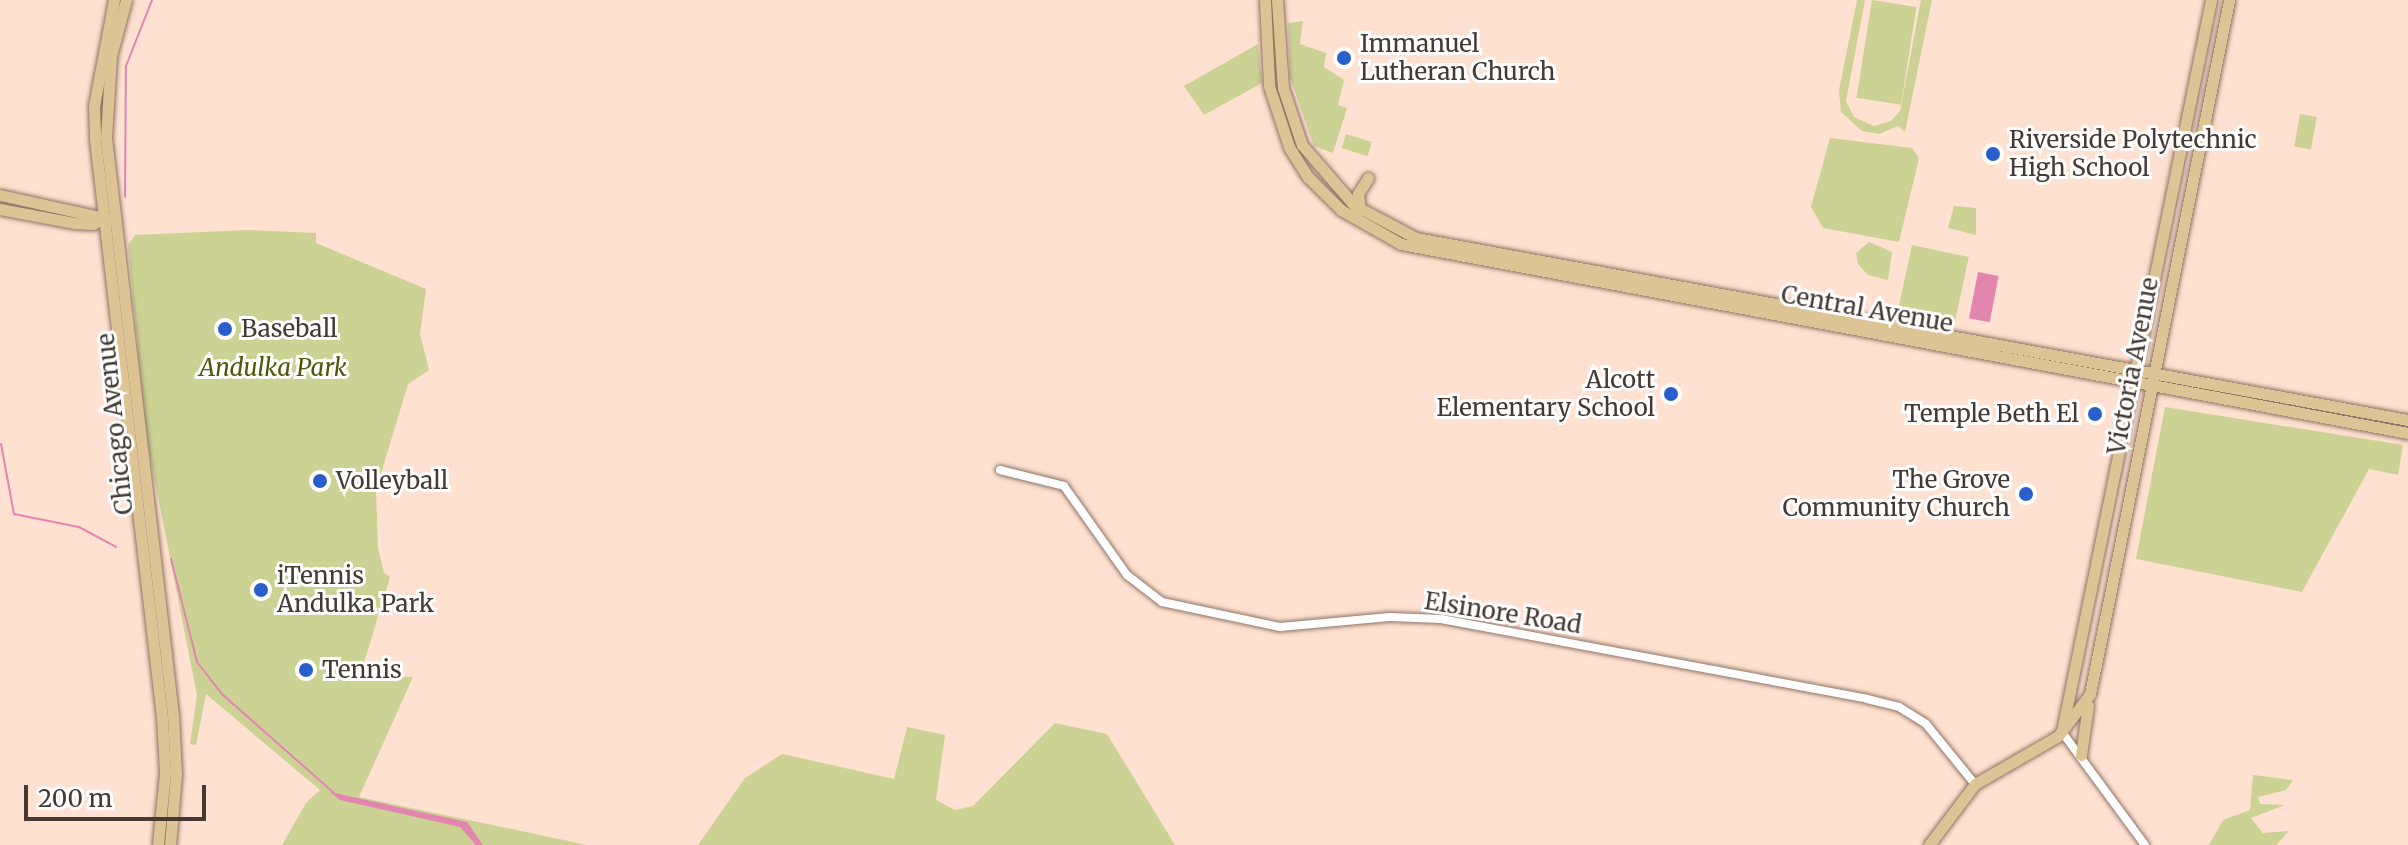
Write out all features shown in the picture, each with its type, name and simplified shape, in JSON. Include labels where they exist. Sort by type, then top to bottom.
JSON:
[{"type":"main road","name":"Chicago Avenue","points":[[114,0],[94,106],[175,739],[170,845]]},
{"type":"main road","name":"Chicago Avenue","points":[[126,0],[111,56],[106,103],[108,219],[165,756],[158,845]]},
{"type":"main road","points":[[1265,0],[1267,73],[1278,118],[1295,158],[1334,196]]},
{"type":"main road","points":[[1277,0],[1283,88],[1308,154]]},
{"type":"main road","name":"Victoria Avenue","points":[[2062,732],[2211,0]]},
{"type":"main road","name":"Victoria Avenue","points":[[1929,845],[1975,784],[2062,732],[2090,694],[2229,0]]},
{"type":"main road","points":[[1278,118],[1308,154],[1334,196]]},
{"type":"main road","points":[[1360,210],[1358,194],[1368,178]]},
{"type":"main road","points":[[0,195],[35,206],[90,211],[108,219]]},
{"type":"main road","name":"Central Avenue","points":[[1334,196],[1392,229],[1438,243],[2408,420]]},
{"type":"main road","name":"Central Avenue","points":[[1334,196],[1376,233],[1424,251],[2408,433]]},
{"type":"main road","points":[[0,209],[74,223],[93,224],[108,219]]},
{"type":"main road","points":[[2081,755],[2090,694]]},
{"type":"main road","points":[[174,804],[172,764],[165,756],[175,739]]},
{"type":"street","name":"Elsinore Road","points":[[1000,470],[1064,486],[1127,575],[1162,602],[1280,627],[1390,617],[1441,619],[1867,699],[1899,707],[1926,724],[1975,784]]},
{"type":"street","points":[[2062,732],[2145,845]]},
{"type":"green space","points":[[1857,0],[1865,0],[1846,101],[1854,117],[1874,126],[1891,121],[1900,111],[1921,0],[1932,0],[1905,132],[1898,126],[1879,134],[1862,131],[1841,112],[1839,90]]},
{"type":"green space","points":[[1872,0],[1916,7],[1901,105],[1857,98]]},
{"type":"green space","points":[[1303,21],[1300,44],[1326,53],[1324,67],[1344,80],[1338,105],[1347,108],[1333,153],[1314,146],[1290,77],[1288,23]]},
{"type":"green space","points":[[1258,44],[1262,83],[1204,115],[1184,86]]},
{"type":"green space","points":[[2300,114],[2317,117],[2311,149],[2294,146]]},
{"type":"green space","points":[[1346,134],[1372,142],[1367,156],[1342,148]]},
{"type":"green space","points":[[1830,138],[1912,148],[1919,158],[1899,242],[1823,228],[1811,207]]},
{"type":"green space","points":[[1954,206],[1976,208],[1976,235],[1948,228]]},
{"type":"green space","name":"Andulka Park","points":[[248,230],[316,233],[316,243],[426,289],[420,334],[429,370],[408,384],[376,490],[378,548],[384,573],[390,577],[360,676],[413,677],[359,797],[587,845],[282,845],[306,803],[320,790],[206,694],[196,745],[190,744],[197,695],[147,441],[128,245],[135,235]]},
{"type":"green space","points":[[1869,242],[1892,252],[1888,280],[1868,275],[1858,264],[1856,253]]},
{"type":"green space","points":[[1912,245],[1969,257],[1955,323],[1898,311]]},
{"type":"green space","points":[[2165,407],[2403,445],[2398,475],[2369,469],[2302,592],[2136,559]]},
{"type":"green space","points":[[1055,723],[1107,734],[1175,845],[698,845],[745,778],[782,754],[894,779],[907,727],[945,735],[936,800],[955,810],[973,806]]},
{"type":"green space","points":[[2253,775],[2293,780],[2286,790],[2258,797],[2260,804],[2285,805],[2251,818],[2263,833],[2289,831],[2276,845],[2209,845],[2223,820],[2250,810]]},
{"type":"shaded area","points":[[1978,272],[1999,276],[1990,322],[1969,318]]},
{"type":"shaded area","points":[[330,792],[467,822],[483,845],[476,845],[460,827],[340,800]]},
{"type":"waterway","points":[[125,197],[126,66],[152,0]]},
{"type":"waterway","points":[[1,444],[14,514],[79,527],[116,547]]},
{"type":"waterway","points":[[171,559],[197,662],[222,694],[335,794]]},
{"type":"place","name":"Immanuel Lutheran Church","points":[[1344,58]]},
{"type":"place","name":"Riverside Polytechnic High School","points":[[1993,154]]},
{"type":"place","name":"Baseball","points":[[225,329]]},
{"type":"place","name":"Alcott Elementary School","points":[[1671,394]]},
{"type":"place","name":"Temple Beth El","points":[[2095,414]]},
{"type":"place","name":"Volleyball","points":[[320,481]]},
{"type":"place","name":"The Grove Community Church","points":[[2026,494]]},
{"type":"place","name":"iTennis Andulka Park","points":[[261,590]]},
{"type":"place","name":"Tennis","points":[[306,670]]}]
